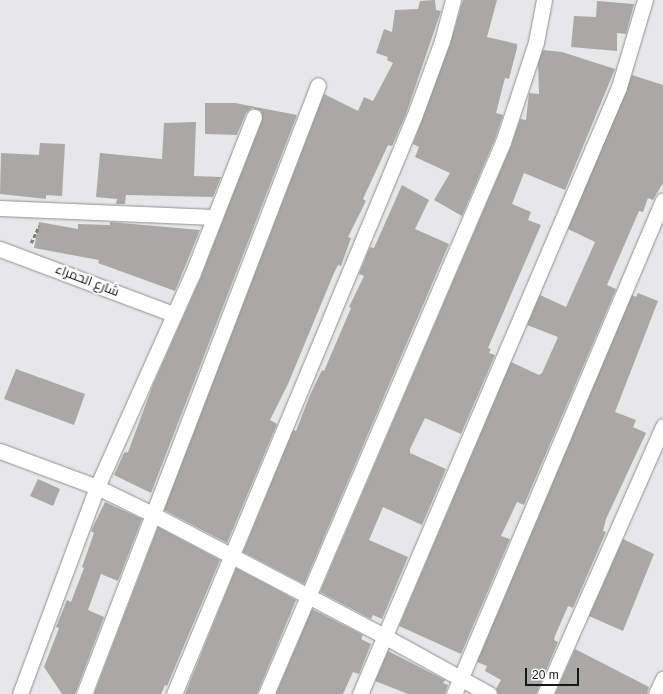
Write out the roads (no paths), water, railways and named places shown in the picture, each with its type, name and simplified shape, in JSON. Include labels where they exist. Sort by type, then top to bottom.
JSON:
[{"type":"street","points":[[174,694],[230,556],[414,117],[442,41],[453,0]]},
{"type":"street","points":[[266,694],[502,142],[536,42],[544,0]]},
{"type":"street","points":[[360,694],[619,87],[646,0]]},
{"type":"street","points":[[84,694],[318,84]]},
{"type":"street","points":[[20,694],[97,487],[173,314],[192,276],[254,117]]},
{"type":"street","points":[[454,694],[663,200]]},
{"type":"street","points":[[0,208],[214,217]]},
{"type":"street","name":"شارع الحمراء","points":[[0,249],[173,314]]},
{"type":"street","points":[[545,694],[663,426]]},
{"type":"street","points":[[0,451],[97,487],[152,514],[384,636],[489,694]]},
{"type":"street","points":[[656,694],[663,679]]}]
